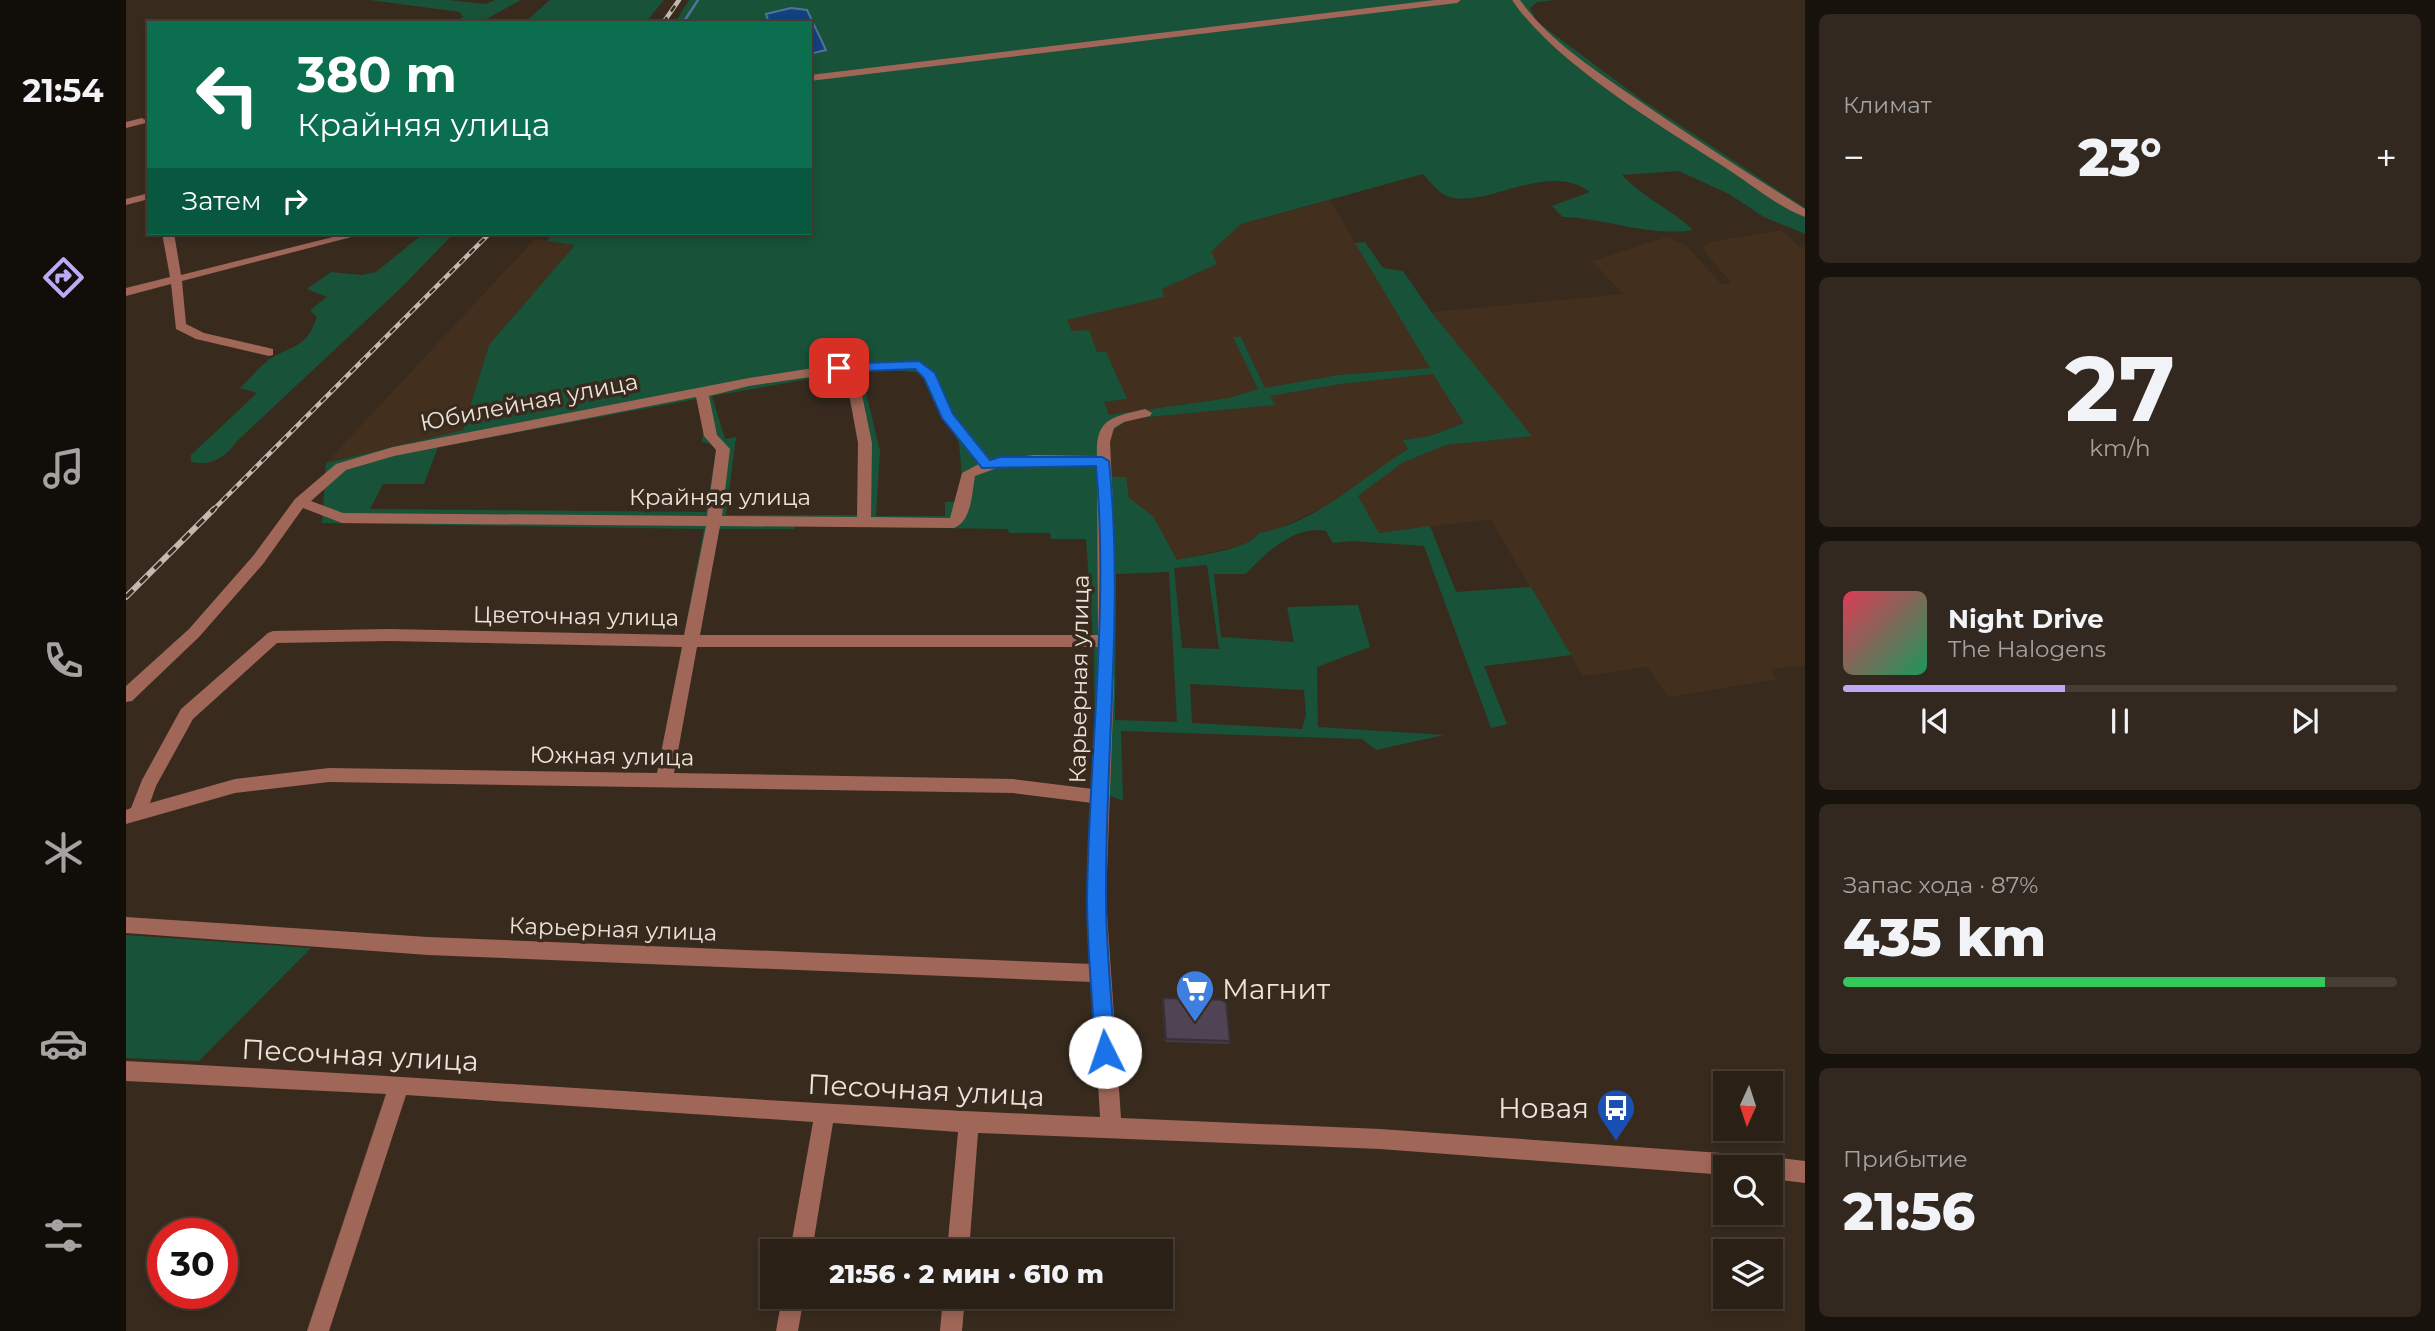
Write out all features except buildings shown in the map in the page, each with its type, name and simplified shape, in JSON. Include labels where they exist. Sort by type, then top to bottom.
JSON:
[{"type":"street","points":[[812,78],[1457,0]]},
{"type":"street","points":[[1516,0],[1518,7],[1540,30],[1621,94],[1805,214]]},
{"type":"street","points":[[126,125],[142,121]]},
{"type":"street","points":[[126,202],[147,197]]},
{"type":"street","points":[[168,235],[180,326],[200,335],[269,352]]},
{"type":"street","points":[[126,292],[353,235]]},
{"type":"street","name":"Юбилейная улица","points":[[126,696],[194,633],[258,560],[300,502],[341,467],[393,452],[707,391],[850,368],[919,365],[930,376],[947,415],[987,465]]},
{"type":"street","points":[[850,368],[867,440],[869,470],[864,521]]},
{"type":"street","points":[[664,779],[715,520],[723,449],[711,436],[703,409],[702,396],[707,391]]},
{"type":"street","name":"Карьерная улица","points":[[1111,1129],[1099,973],[1097,899],[1105,641],[1106,506],[1102,442],[1108,426],[1120,419],[1145,412]]},
{"type":"street","points":[[987,465],[1000,461],[1102,461]]},
{"type":"street","name":"Крайняя улица","points":[[300,502],[342,518],[954,523],[960,515],[969,473],[987,465]]},
{"type":"street","name":"Цветочная улица","points":[[131,816],[187,715],[273,638],[389,635],[691,641],[1105,641]]},
{"type":"street","name":"Южная улица","points":[[131,816],[235,786],[329,775],[1013,786],[1102,797]]},
{"type":"street","name":"Карьерная улица","points":[[126,925],[429,946],[1099,973]]},
{"type":"street","name":"Песочная улица","points":[[126,1071],[399,1085],[969,1122],[1380,1139],[1713,1163]]},
{"type":"street","points":[[318,1331],[399,1085]]},
{"type":"street","points":[[803,1239],[825,1112]]},
{"type":"street","points":[[959,1239],[969,1122]]},
{"type":"street","points":[[1783,1169],[1805,1172]]},
{"type":"street","points":[[787,1331],[791,1309]]},
{"type":"street","points":[[951,1331],[953,1309]]},
{"type":"shaded area","points":[[1330,200],[1431,368],[1338,375],[1265,388],[1241,337],[1234,337],[1258,389],[1229,398],[1109,415],[1104,402],[1126,399],[1097,352],[1072,331],[1067,320],[1164,297],[1161,289],[1217,264],[1210,252],[1241,224]]},
{"type":"shaded area","points":[[1781,230],[1800,247],[1805,247],[1805,665],[1771,669],[1777,679],[1668,697],[1647,667],[1583,676],[1490,519],[1379,533],[1358,496],[1402,463],[1446,445],[1521,437],[1423,313],[1623,294],[1592,261],[1667,237],[1687,246],[1721,284],[1731,283],[1702,248],[1710,242]]},
{"type":"shaded area","points":[[535,239],[576,244],[489,345],[463,430],[326,463]]},
{"type":"shaded area","points":[[1433,374],[1465,423],[1430,436],[1404,440],[1408,448],[1341,499],[1276,530],[1259,533],[1255,540],[1239,546],[1176,560],[1153,516],[1129,498],[1126,478],[1110,477],[1108,434],[1129,419],[1274,405],[1269,396],[1341,384]]},
{"type":"green space","points":[[370,0],[448,0],[486,4],[495,0],[521,0],[483,21],[458,21],[463,17],[460,12]]},
{"type":"green space","points":[[550,0],[664,0],[647,21],[526,21]]},
{"type":"green space","points":[[689,0],[1554,0],[1537,2],[1530,8],[1536,21],[1642,100],[1805,208],[1805,234],[1764,217],[1729,194],[1679,171],[1622,175],[1693,230],[1659,231],[1563,217],[1552,206],[1590,192],[1572,183],[1533,183],[1475,198],[1458,199],[1440,192],[1423,174],[1241,224],[1211,252],[1217,264],[1162,289],[1164,297],[1067,320],[1072,331],[1089,330],[1097,352],[1106,352],[1127,399],[1104,402],[1109,415],[1229,398],[1258,389],[1233,337],[1241,337],[1265,388],[1338,375],[1430,368],[1355,243],[1365,242],[1383,268],[1403,271],[1432,313],[1532,436],[1446,445],[1402,463],[1358,496],[1379,533],[1430,526],[1456,592],[1531,587],[1571,655],[1484,666],[1507,724],[1491,728],[1424,546],[1352,541],[1333,543],[1326,531],[1304,532],[1272,549],[1246,574],[1214,574],[1221,637],[1294,642],[1287,607],[1358,605],[1370,647],[1317,667],[1318,727],[1444,735],[1376,750],[1362,739],[1121,731],[1123,801],[1095,790],[1094,652],[1086,539],[1051,539],[1050,533],[1009,533],[1008,529],[795,526],[794,529],[718,529],[698,629],[685,630],[704,529],[322,523],[326,463],[463,430],[489,345],[575,245],[547,241],[551,235],[812,235],[812,54],[821,53],[807,10],[791,8],[766,14],[768,21],[676,21]],"holes":[[[883,369],[924,373],[959,443],[964,501],[945,502],[945,516],[876,516],[880,451],[861,372]],[[849,372],[868,453],[862,515],[726,515],[736,437],[725,439],[712,396]],[[1433,374],[1464,423],[1430,436],[1403,440],[1408,449],[1300,520],[1259,533],[1245,544],[1234,548],[1177,560],[1153,516],[1129,498],[1126,477],[1110,477],[1108,434],[1129,419],[1275,405],[1270,396],[1341,384]],[[697,399],[704,425],[702,442],[717,445],[706,512],[370,509],[383,484],[424,484],[438,447]],[[1207,565],[1219,649],[1182,648],[1174,568]],[[1169,572],[1177,722],[1115,720],[1116,574]],[[1190,684],[1304,690],[1306,714],[1302,729],[1192,723]]]},
{"type":"green space","points":[[422,235],[452,235],[404,285],[227,452],[212,462],[191,462],[191,455],[257,393],[240,388],[269,360],[300,343],[309,334],[317,317],[310,310],[327,297],[307,289],[331,272],[362,275],[376,272]]},
{"type":"green space","points":[[126,935],[311,948],[199,1061],[126,1058]]},
{"type":"water","points":[[791,8],[807,10],[826,50],[812,54],[812,21],[768,21],[766,14]]},
{"type":"waterway","points":[[684,21],[698,0]]},
{"type":"railway","points":[[664,21],[679,0]]},
{"type":"railway","points":[[126,597],[488,235]]},
{"type":"place","name":"Магнит","points":[[1195,1023]]},
{"type":"place","name":"Новая","points":[[1616,1142]]},
{"type":"route","points":[[839,368],[919,365],[930,376],[947,415],[987,465],[1000,461],[1102,461],[1106,506],[1106,684],[1102,797],[1098,811],[1097,899],[1105,1052]]}]
